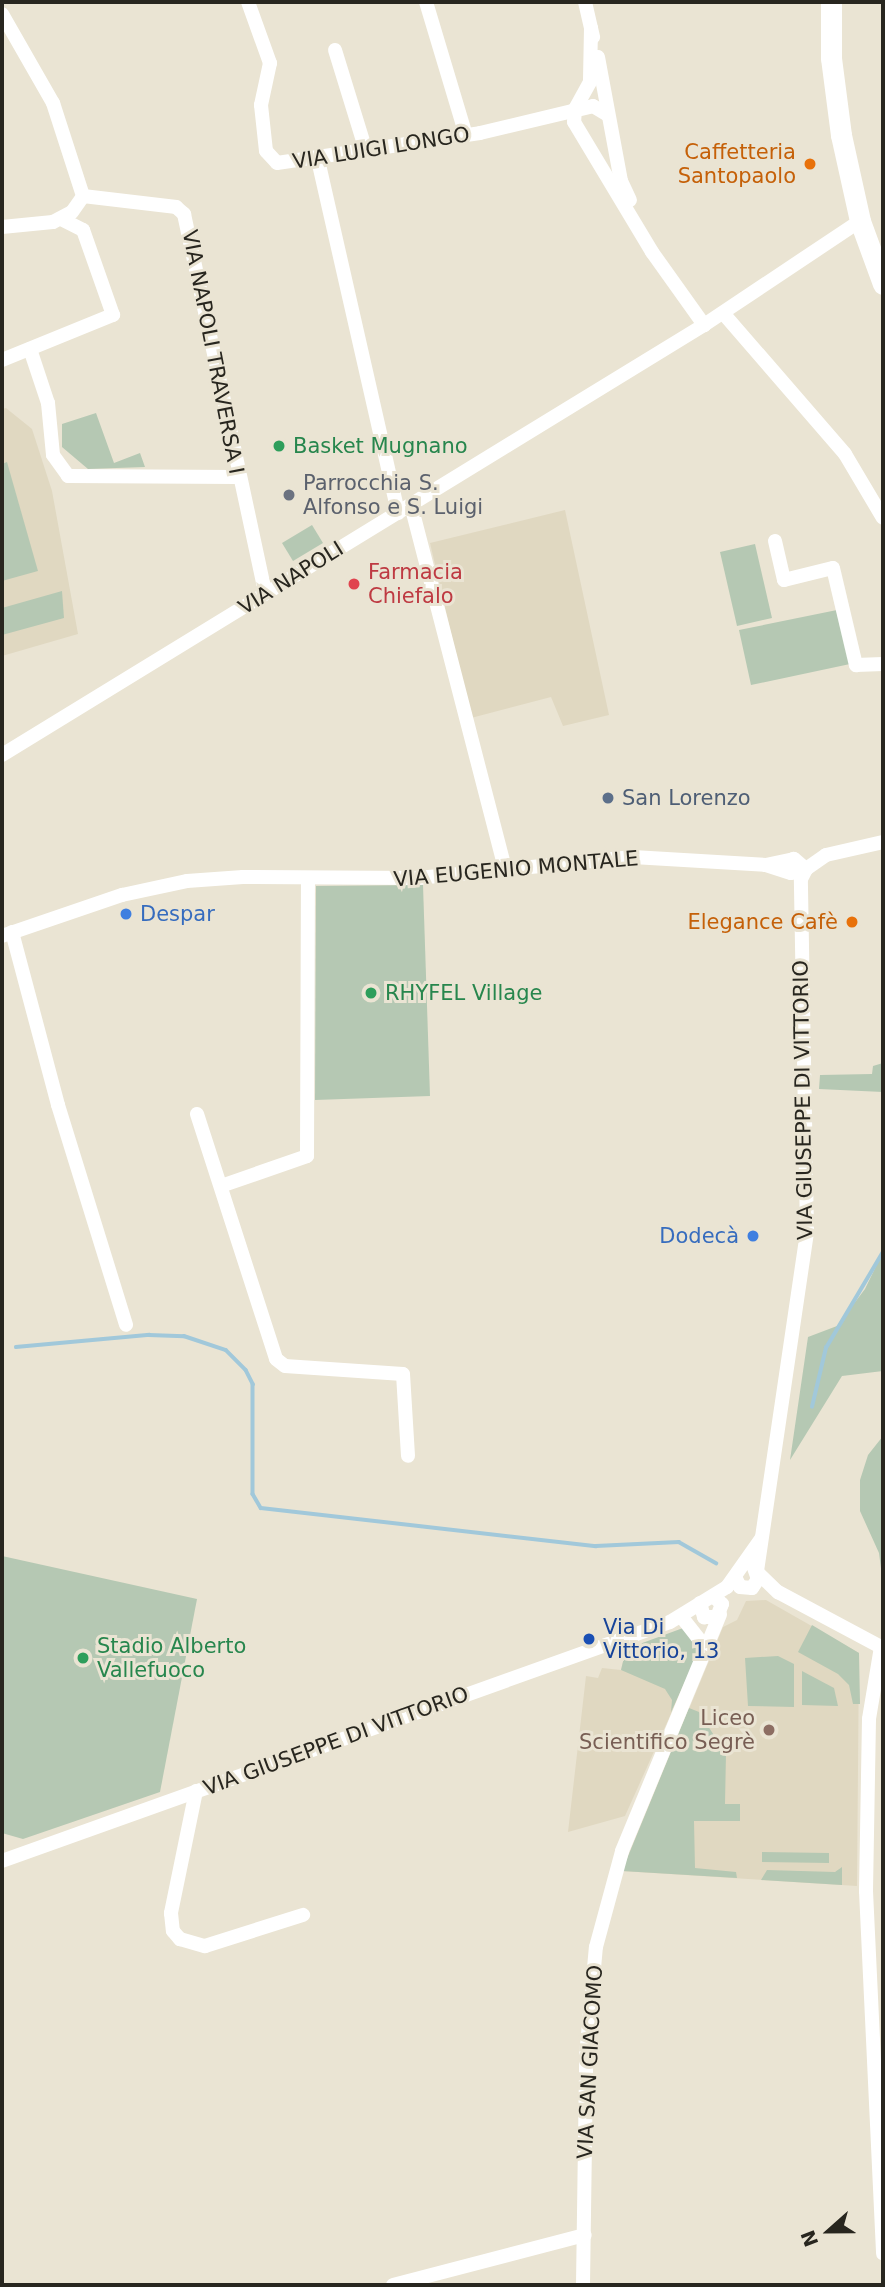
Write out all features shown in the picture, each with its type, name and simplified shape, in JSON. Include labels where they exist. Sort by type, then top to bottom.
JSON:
[{"type":"main road","points":[[831,2],[833,88],[860,221],[883,284]]},
{"type":"street","name":"VIA LUIGI LONGO","points":[[248,2],[270,63],[261,105],[266,151],[276,163],[318,160],[466,135],[593,106],[608,115]]},
{"type":"street","points":[[426,2],[466,135]]},
{"type":"street","points":[[585,2],[624,191],[657,244],[668,272]]},
{"type":"street","points":[[2,14],[53,103],[83,196],[72,212],[61,219],[2,227]]},
{"type":"street","points":[[591,28],[590,82],[575,109],[574,122],[599,166],[704,325]]},
{"type":"street","points":[[335,50],[366,151]]},
{"type":"street","points":[[318,160],[404,509],[506,872]]},
{"type":"street","points":[[599,166],[618,163]]},
{"type":"street","name":"VIA NAPOLI TRAVERSA I","points":[[83,196],[176,207],[184,214],[237,477],[265,593]]},
{"type":"street","points":[[2,360],[114,313],[83,230],[61,219]]},
{"type":"street","name":"VIA NAPOLI","points":[[2,755],[704,325],[860,221]]},
{"type":"street","points":[[723,313],[845,454],[883,518]]},
{"type":"street","points":[[30,349],[48,403],[54,455],[68,476],[237,477]]},
{"type":"street","points":[[775,541],[784,580],[833,568],[856,665],[883,664]]},
{"type":"street","points":[[806,869],[832,852],[883,842]]},
{"type":"street","name":"VIA EUGENIO MONTALE","points":[[126,1325],[7,934],[122,895],[187,881],[309,878],[394,880],[506,872],[633,857],[766,865],[794,859],[806,869]]},
{"type":"street","name":"VIA GIUSEPPE DI VITTORIO","points":[[2,1861],[711,1610],[748,1571],[761,1539],[807,1232],[800,883],[806,869]]},
{"type":"street","points":[[221,1186],[307,1156],[309,878]]},
{"type":"street","points":[[197,1114],[279,1364],[403,1374],[408,1456]]},
{"type":"street","points":[[748,1571],[750,1588]]},
{"type":"street","points":[[748,1571],[740,1587],[778,1592]]},
{"type":"street","points":[[748,1571],[778,1592],[882,1648],[869,1719],[867,1825],[877,2017],[883,2253]]},
{"type":"street","points":[[711,1610],[750,1588]]},
{"type":"street","name":"VIA SAN GIACOMO","points":[[583,2285],[586,2046],[596,1947],[622,1851],[708,1646],[711,1610]]},
{"type":"street","points":[[677,1621],[708,1646]]},
{"type":"street","points":[[196,1791],[171,1913],[173,1931],[180,1939],[205,1946],[303,1915]]},
{"type":"street","points":[[867,1825],[883,1827]]},
{"type":"street","points":[[393,2285],[585,2235]]},
{"type":"shaded area","points":[[6,408],[32,429],[52,491],[78,634],[2,656],[2,409]]},
{"type":"shaded area","points":[[565,510],[609,715],[563,726],[551,697],[471,718],[430,543]]},
{"type":"shaded area","name":"Liceo Scientifico Segrè","points":[[766,1600],[859,1653],[857,1886],[622,1871],[723,1627],[737,1620],[746,1601]]},
{"type":"shaded area","points":[[701,1647],[625,1816],[568,1832],[586,1676],[598,1678],[602,1668],[621,1670],[626,1649]]},
{"type":"green space","points":[[96,413],[114,463],[140,453],[145,467],[88,469],[62,447],[62,424]]},
{"type":"green space","points":[[7,462],[38,571],[2,581],[2,464]]},
{"type":"green space","points":[[312,525],[323,543],[293,561],[282,543]]},
{"type":"green space","points":[[755,544],[772,618],[737,626],[720,552]]},
{"type":"green space","points":[[62,591],[64,618],[2,635],[2,608]]},
{"type":"green space","points":[[837,610],[850,664],[751,685],[739,630]]},
{"type":"green space","name":"RHYFEL Village","points":[[423,885],[430,1096],[315,1100],[316,886]]},
{"type":"green space","points":[[883,1063],[883,1092],[819,1089],[820,1075],[872,1074],[873,1066]]},
{"type":"green space","points":[[883,1252],[883,1371],[842,1376],[790,1460],[808,1337],[837,1326],[865,1289]]},
{"type":"green space","points":[[883,1436],[883,1584],[879,1553],[860,1511],[860,1480],[868,1455]]},
{"type":"green space","name":"Stadio Alberto Vallefuoco","points":[[2,1556],[197,1599],[160,1792],[23,1839],[2,1833]]},
{"type":"green space","points":[[812,1625],[859,1653],[860,1704],[853,1704],[849,1685],[838,1674],[798,1652]]},
{"type":"green space","points":[[683,1628],[701,1647],[671,1712],[672,1700],[665,1689],[621,1670],[626,1649]]},
{"type":"green space","points":[[778,1656],[794,1664],[794,1707],[748,1706],[745,1658]]},
{"type":"green space","points":[[802,1671],[834,1688],[838,1706],[802,1705]]},
{"type":"green space","points":[[689,1708],[699,1712],[726,1754],[725,1804],[740,1804],[740,1821],[694,1821],[695,1868],[736,1872],[737,1878],[622,1871]]},
{"type":"green space","points":[[762,1852],[829,1853],[829,1863],[762,1862]]},
{"type":"green space","points":[[842,1867],[842,1885],[761,1880],[767,1870],[835,1872]]},
{"type":"waterway","points":[[812,1407],[826,1348],[883,1252]]},
{"type":"waterway","points":[[16,1347],[149,1335],[184,1336],[226,1350],[246,1370],[253,1384],[253,1494],[261,1508],[596,1546],[679,1542],[716,1563]]},
{"type":"place","name":"Caffetteria Santopaolo","points":[[810,164]]},
{"type":"place","name":"Basket Mugnano","points":[[279,446]]},
{"type":"place","name":"Parrocchia S. Alfonso e S. Luigi","points":[[289,495]]},
{"type":"place","name":"Farmacia Chiefalo","points":[[354,584]]},
{"type":"place","name":"San Lorenzo","points":[[608,798]]},
{"type":"place","name":"Despar","points":[[126,914]]},
{"type":"place","name":"Elegance Cafè","points":[[852,922]]},
{"type":"place","name":"RHYFEL Village","points":[[371,993]]},
{"type":"place","name":"Dodecà","points":[[753,1236]]},
{"type":"place","name":"Via Di Vittorio, 13","points":[[589,1639]]},
{"type":"place","name":"Stadio Alberto Vallefuoco","points":[[83,1658]]},
{"type":"place","name":"Liceo Scientifico Segrè","points":[[769,1730]]}]
